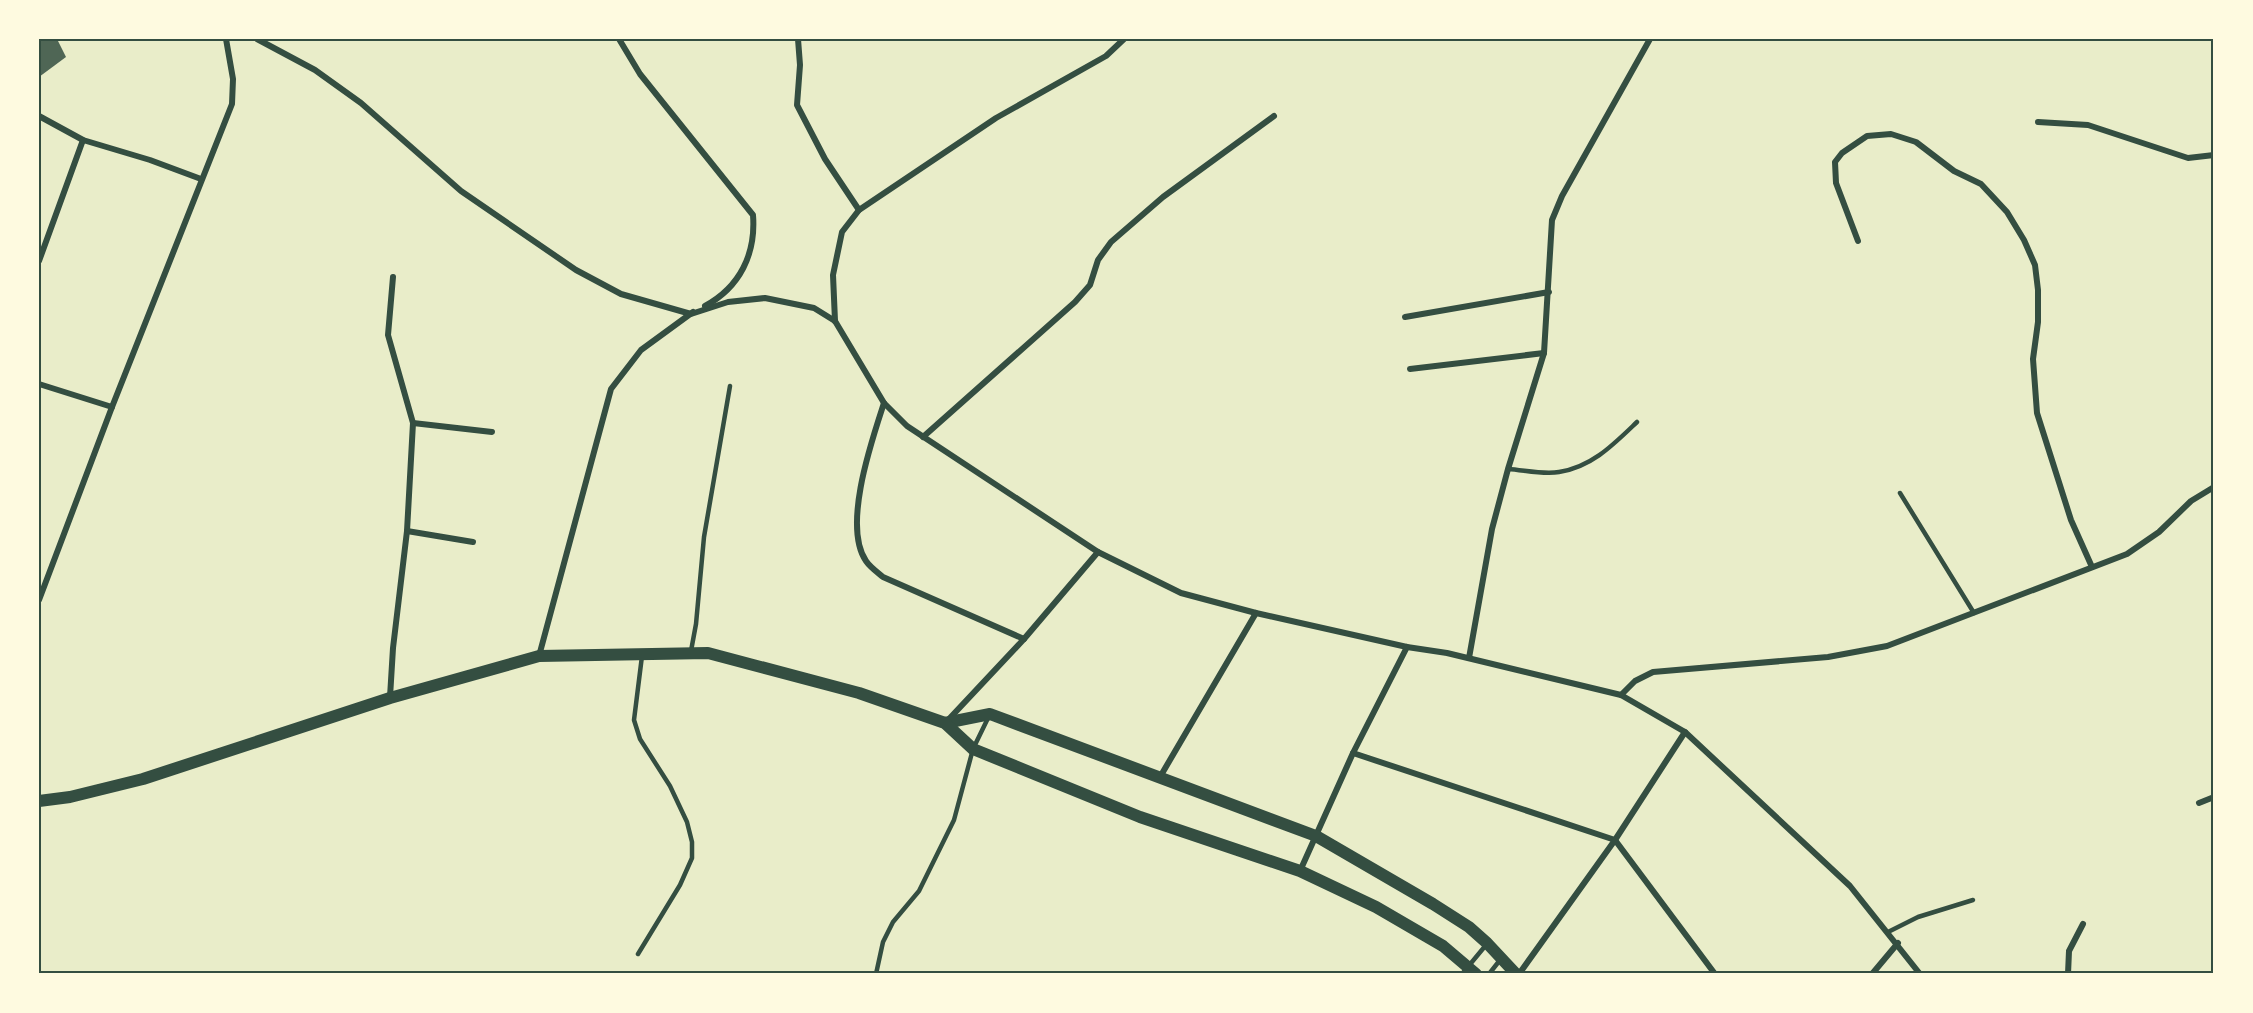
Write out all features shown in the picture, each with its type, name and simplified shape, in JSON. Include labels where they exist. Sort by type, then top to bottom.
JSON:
[{"type":"main road","points":[[39,801],[70,797],[143,778],[390,698],[539,656],[708,653],[838,687],[945,723],[973,750],[1140,817],[1300,871],[1376,907],[1443,946],[1468,972]]},
{"type":"main road","points":[[945,723],[990,714],[1316,836],[1469,927],[1518,974]]},
{"type":"street","points":[[39,600],[112,407],[232,104],[233,79],[226,39]]},
{"type":"street","points":[[257,39],[315,70],[361,104],[461,191],[576,270],[621,294],[691,314],[728,302],[765,298],[814,308],[835,321],[884,403],[908,426],[1098,552],[1181,593],[1256,614],[1469,658],[1621,695],[1684,732],[1850,886],[1898,943],[1920,974]]},
{"type":"street","points":[[539,656],[611,389],[641,350],[691,314],[721,297],[747,265],[754,230],[753,215],[640,74],[619,39]]},
{"type":"street","points":[[798,39],[800,65],[797,105],[825,159],[859,210]]},
{"type":"street","points":[[835,321],[833,275],[842,232],[859,210],[996,118],[1106,56],[1124,39]]},
{"type":"street","points":[[1469,658],[1492,529],[1544,353],[1552,220],[1562,196],[1650,39]]},
{"type":"street","points":[[39,116],[84,140],[150,160],[201,179]]},
{"type":"street","points":[[923,437],[1075,302],[1090,285],[1098,260],[1111,242],[1163,198],[1274,116]]},
{"type":"street","points":[[2038,122],[2088,125],[2188,158],[2214,155]]},
{"type":"street","points":[[1858,241],[1836,183],[1835,162],[1842,153],[1867,136],[1891,134],[1916,142],[1954,171],[1981,184],[2007,212],[2024,240],[2035,265],[2038,322],[2033,358],[2037,413],[2071,520],[2092,567]]},
{"type":"street","points":[[39,261],[84,140]]},
{"type":"street","points":[[390,698],[393,648],[407,531],[413,423],[388,335],[393,277]]},
{"type":"street","points":[[1405,317],[1549,292]]},
{"type":"street","points":[[1410,369],[1544,353]]},
{"type":"street","points":[[39,384],[112,407]]},
{"type":"street","points":[[884,403],[870,447],[856,519],[865,560],[883,577],[1024,639]]},
{"type":"street","points":[[413,423],[492,432]]},
{"type":"street","points":[[1621,695],[1635,681],[1653,672],[1828,657],[1887,646],[2127,554],[2159,532],[2191,501],[2214,487]]},
{"type":"street","points":[[407,531],[473,542]]},
{"type":"street","points":[[945,723],[1024,639],[1098,552]]},
{"type":"street","points":[[1160,777],[1256,614]]},
{"type":"street","points":[[1300,871],[1353,753],[1407,647]]},
{"type":"street","points":[[1518,974],[1615,840],[1684,732]]},
{"type":"street","points":[[1353,753],[1615,840],[1715,974]]},
{"type":"street","points":[[2199,803],[2214,797]]},
{"type":"street","points":[[2068,974],[2068,951],[2083,924]]},
{"type":"street","points":[[1872,974],[1898,943]]},
{"type":"lane","points":[[691,653],[704,537],[730,386]]},
{"type":"lane","points":[[1508,469],[1558,473],[1582,465],[1603,454],[1637,422]]},
{"type":"lane","points":[[1900,493],[1974,613]]},
{"type":"lane","points":[[638,954],[680,885],[692,858],[692,842],[687,822],[670,786],[640,739],[634,720],[642,654]]},
{"type":"lane","points":[[876,974],[883,942],[893,922],[919,891],[954,820],[973,750],[990,714]]},
{"type":"lane","points":[[1888,932],[1918,917],[1972,900]]},
{"type":"lane","points":[[1468,972],[1488,943]]},
{"type":"lane","points":[[1489,974],[1502,958]]},
{"type":"building","points":[[39,39],[57,39],[66,57],[39,77]]}]
